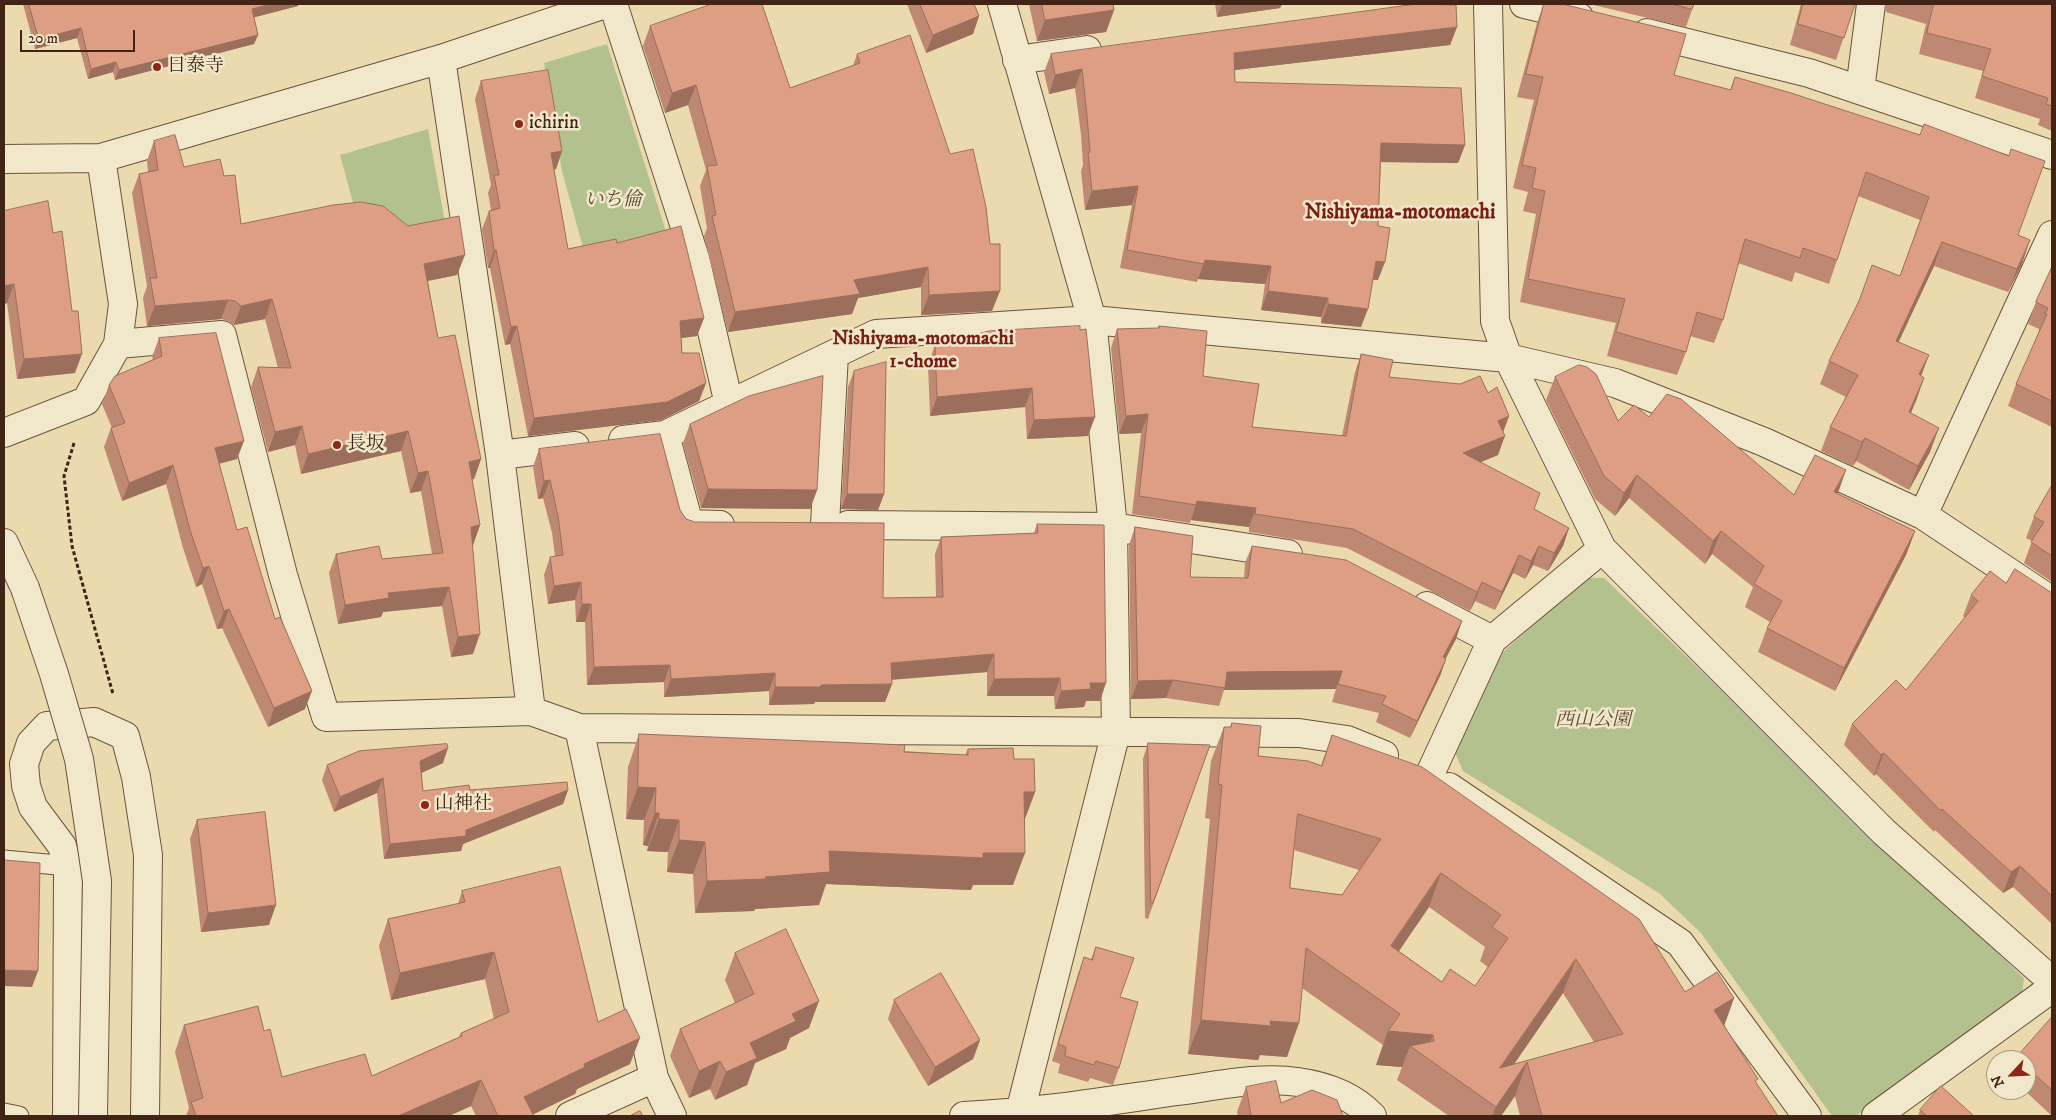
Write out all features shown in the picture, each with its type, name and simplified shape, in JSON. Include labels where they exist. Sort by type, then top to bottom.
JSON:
[{"type":"street","points":[[4,159],[101,158],[441,59],[605,4]]},
{"type":"street","points":[[612,4],[658,140],[694,258],[729,404]]},
{"type":"street","points":[[1002,4],[1092,320],[1113,527],[1116,732],[1019,1115]]},
{"type":"street","points":[[1488,4],[1495,321],[1508,358],[1602,549],[1884,832],[2052,981]]},
{"type":"street","points":[[1524,4],[1809,73],[2052,155]]},
{"type":"street","points":[[1860,90],[1872,4]]},
{"type":"street","points":[[1017,60],[1116,46]]},
{"type":"street","points":[[441,59],[500,455],[531,711]]},
{"type":"street","points":[[4,433],[86,401],[118,344],[123,304],[101,158]]},
{"type":"street","points":[[1923,516],[2052,235]]},
{"type":"street","points":[[500,455],[666,435],[876,334],[1092,320],[1508,358],[1615,383],[1764,442],[1923,516],[2052,601]]},
{"type":"street","points":[[118,344],[222,335],[283,575],[326,717],[531,711],[579,728],[1299,733],[1347,740],[1415,768],[1680,943],[1807,1116]]},
{"type":"street","points":[[825,525],[834,354]]},
{"type":"street","points":[[666,435],[689,524],[747,525]]},
{"type":"street","points":[[796,525],[1113,527],[1316,558]]},
{"type":"street","points":[[4,544],[25,588],[54,674],[79,759],[97,881],[93,1116]]},
{"type":"street","points":[[1415,768],[1492,640],[1602,549]]},
{"type":"street","points":[[1405,595],[1492,640]]},
{"type":"street","points":[[66,1116],[68,866],[62,846],[33,807],[26,786],[24,764],[31,743],[47,726],[94,722],[125,736],[136,777],[148,854],[145,1116]]},
{"type":"street","points":[[579,728],[654,1078],[672,1116]]},
{"type":"street","points":[[1876,1116],[2052,988]]},
{"type":"street","points":[[570,1116],[654,1078]]},
{"type":"street","points":[[964,1116],[1019,1115],[1250,1081],[1297,1081],[1342,1094],[1364,1107],[1372,1116]]},
{"type":"lane","points":[[4,860],[68,866]]},
{"type":"lane","points":[[4,1113],[19,1116]]},
{"type":"path","points":[[86,401],[64,476],[72,546],[125,736]]},
{"type":"green space","name":"いち倫","points":[[607,44],[667,235],[584,251],[562,171],[544,63]]},
{"type":"green space","points":[[428,129],[445,222],[405,230],[355,210],[340,155]]},
{"type":"green space","name":"西山公園","points":[[1586,578],[1604,578],[2024,978],[2022,995],[1856,1116],[1832,1116],[1701,933],[1659,893],[1463,771],[1454,750],[1503,652]]},
{"type":"building","points":[[29,4],[271,4],[252,9],[258,35],[119,70],[116,62],[91,69],[81,28],[39,39]]},
{"type":"building","points":[[712,4],[762,4],[790,88],[860,63],[857,54],[910,35],[950,154],[973,149],[986,207],[990,244],[1000,244],[1000,291],[929,295],[928,267],[854,280],[860,294],[735,312],[712,216],[716,215],[707,166],[717,165],[696,85],[672,93],[650,26]]},
{"type":"building","points":[[920,4],[974,4],[979,16],[933,35]]},
{"type":"building","points":[[1042,4],[1113,4],[1114,10],[1045,20]]},
{"type":"building","points":[[1417,4],[1456,5],[1457,27],[1234,53],[1235,82],[1461,88],[1465,145],[1381,143],[1378,226],[1390,228],[1385,262],[1376,261],[1368,309],[1328,304],[1328,298],[1268,291],[1271,266],[1205,260],[1204,264],[1127,250],[1138,186],[1092,191],[1082,69],[1055,75],[1051,54]]},
{"type":"building","points":[[1544,4],[1562,4],[1686,34],[1674,75],[1731,90],[1735,77],[1920,135],[1924,124],[2009,156],[2011,149],[2045,161],[2018,235],[2030,240],[2017,269],[1942,242],[1896,341],[1929,355],[1919,374],[1924,378],[1909,412],[1939,428],[1918,466],[1865,438],[1862,442],[1830,427],[1858,375],[1829,361],[1859,301],[1872,265],[1900,276],[1929,197],[1866,172],[1837,260],[1803,248],[1800,258],[1745,239],[1723,320],[1697,312],[1686,352],[1616,332],[1625,299],[1528,279],[1545,191],[1532,188],[1536,168],[1522,165],[1543,77],[1526,74]]},
{"type":"building","points":[[1672,4],[1694,4],[1692,9]]},
{"type":"building","points":[[1803,4],[1855,4],[1844,38],[1798,24]]},
{"type":"building","points":[[1934,4],[2052,4],[2052,106],[2046,104],[2048,98],[1982,76],[1991,49],[1927,33]]},
{"type":"building","points":[[548,70],[562,151],[551,153],[568,249],[616,239],[617,243],[681,226],[704,318],[680,321],[682,353],[699,353],[706,383],[667,402],[534,418],[517,326],[511,327],[496,250],[494,250],[489,211],[500,208],[494,175],[499,175],[481,81]]},
{"type":"building","points":[[175,135],[184,167],[220,159],[224,176],[235,175],[241,224],[333,205],[361,202],[383,206],[408,226],[459,216],[465,255],[424,264],[438,338],[455,335],[481,459],[469,462],[480,525],[471,527],[480,634],[458,637],[449,587],[388,593],[389,598],[345,605],[336,554],[379,546],[382,559],[443,553],[428,471],[418,473],[408,431],[308,454],[302,426],[275,432],[258,367],[291,368],[272,299],[241,306],[235,301],[228,300],[155,306],[150,278],[157,278],[139,174],[158,170],[154,141]]},
{"type":"building","points":[[48,201],[53,233],[62,231],[72,311],[78,311],[82,354],[24,359],[14,284],[4,286],[4,211]]},
{"type":"building","points":[[2052,267],[2052,401],[2016,384],[2047,314],[2045,314],[2048,308],[2036,302]]},
{"type":"building","points":[[1080,326],[1080,330],[1086,329],[1095,417],[1034,420],[1032,388],[937,397],[935,345],[989,331]]},
{"type":"building","points":[[1159,326],[1207,331],[1203,376],[1259,384],[1252,427],[1346,436],[1361,354],[1393,360],[1389,377],[1460,384],[1480,376],[1488,393],[1497,387],[1509,416],[1498,421],[1505,436],[1463,453],[1540,493],[1534,509],[1569,528],[1554,553],[1539,546],[1531,561],[1519,555],[1502,592],[1482,582],[1477,592],[1353,529],[1255,514],[1256,508],[1197,501],[1196,505],[1139,496],[1148,414],[1126,416],[1117,329],[1159,328]]},
{"type":"building","points":[[216,333],[244,441],[215,448],[237,530],[247,527],[275,619],[280,617],[312,691],[274,708],[229,609],[224,611],[209,566],[203,568],[190,530],[173,465],[129,483],[111,428],[125,423],[109,385],[115,376],[162,356],[159,338]]},
{"type":"building","points":[[886,362],[884,494],[847,494],[854,371]]},
{"type":"building","points":[[1579,365],[1587,367],[1596,374],[1618,421],[1634,405],[1649,417],[1667,394],[1681,399],[1794,495],[1815,455],[1846,470],[1834,492],[1915,531],[1844,668],[1767,628],[1782,601],[1754,584],[1764,566],[1721,531],[1713,541],[1637,475],[1624,493],[1604,476],[1555,377]]},
{"type":"building","points":[[823,376],[817,490],[708,489],[690,424],[749,396]]},
{"type":"building","points":[[660,434],[680,510],[686,519],[695,522],[884,523],[883,598],[943,597],[941,537],[1038,533],[1037,524],[1104,525],[1106,683],[1090,683],[1091,689],[1061,691],[1060,678],[994,679],[994,654],[891,663],[892,684],[821,685],[821,687],[775,687],[775,673],[671,679],[670,665],[594,667],[591,604],[582,604],[581,582],[554,586],[550,557],[563,555],[558,516],[550,480],[544,481],[539,449]]},
{"type":"building","points":[[2052,485],[2052,556],[2031,542],[2044,522],[2034,517]]},
{"type":"building","points":[[1135,527],[1193,536],[1190,577],[1248,578],[1252,546],[1346,560],[1462,621],[1443,657],[1446,659],[1417,721],[1382,704],[1386,696],[1338,684],[1342,671],[1227,672],[1225,688],[1173,680],[1138,681]]},
{"type":"building","points":[[2015,569],[2052,593],[2052,896],[2020,866],[2011,872],[1942,809],[1941,811],[1884,753],[1881,755],[1852,724],[1896,680],[1906,690],[1978,601],[1971,595],[1990,571],[2006,583]]},
{"type":"building","points":[[1232,723],[1261,726],[1258,756],[1308,761],[1322,766],[1332,735],[1422,767],[1639,919],[1685,992],[1717,972],[1734,998],[1714,1010],[1758,1079],[1755,1081],[1778,1116],[1542,1116],[1527,1062],[1496,1107],[1410,1046],[1434,1041],[1433,1035],[1388,1031],[1400,1014],[1306,948],[1299,1023],[1270,1021],[1271,1026],[1201,1020],[1222,785],[1218,784],[1224,727],[1231,727]],"holes":[[[1298,814],[1381,839],[1342,895],[1290,888]],[[1441,873],[1501,915],[1492,927],[1508,938],[1475,986],[1450,969],[1442,982],[1391,946]],[[1576,959],[1623,1034],[1500,1068]]]},
{"type":"building","points":[[639,734],[905,745],[904,752],[968,755],[968,749],[1013,748],[1014,759],[1034,759],[1035,792],[1024,792],[1025,853],[983,853],[983,858],[829,851],[830,872],[765,877],[766,879],[707,881],[705,842],[679,840],[679,820],[659,819],[659,813],[655,813],[656,788],[638,787]]},
{"type":"building","points":[[1148,743],[1210,745],[1153,903],[1151,902]]},
{"type":"building","points":[[447,744],[448,748],[420,761],[423,791],[469,785],[470,790],[567,782],[568,790],[466,830],[466,836],[390,844],[383,778],[340,797],[327,765],[359,751]]},
{"type":"building","points":[[265,812],[276,905],[208,913],[197,820]]},
{"type":"building","points":[[4,860],[40,863],[38,971],[4,970]]},
{"type":"building","points":[[560,867],[598,1022],[626,1009],[640,1038],[584,1064],[585,1067],[524,1097],[534,1116],[498,1116],[481,1080],[398,1116],[196,1116],[191,1102],[203,1098],[184,1025],[258,1006],[264,1031],[270,1029],[282,1077],[365,1054],[372,1076],[462,1036],[461,1033],[509,1012],[494,952],[400,973],[388,919],[465,902],[462,891]]},
{"type":"building","points":[[786,929],[819,1001],[792,1014],[796,1021],[750,1043],[757,1058],[726,1072],[720,1061],[699,1071],[680,1029],[754,994],[735,953]]},
{"type":"building","points":[[1096,947],[1134,958],[1120,997],[1138,1002],[1119,1068],[1096,1061],[1094,1065],[1065,1056],[1066,1047],[1058,1044],[1084,957],[1092,960]]},
{"type":"building","points":[[941,973],[980,1040],[935,1067],[894,1000]]},
{"type":"building","points":[[2052,1017],[2052,1090],[2036,1076],[2036,1050],[2023,1050]]},
{"type":"building","points":[[1276,1081],[1281,1103],[1312,1090],[1337,1100],[1343,1116],[1243,1116],[1251,1115],[1246,1087]]},
{"type":"building","points":[[1941,1086],[1974,1116],[1927,1116],[1920,1110]]},
{"type":"building","points":[[640,1111],[643,1116],[630,1116]]},
{"type":"place","name":"日泰寺","points":[[157,67]]},
{"type":"place","name":"ichirin","points":[[519,124]]},
{"type":"place","name":"長坂","points":[[337,445]]},
{"type":"place","name":"山神社","points":[[425,805]]},
{"type":"district","name":"Nishiyama-motomachi","points":[[1400,214]]},
{"type":"district","name":"Nishiyama-motomachi 1-chome","points":[[923,352]]}]
